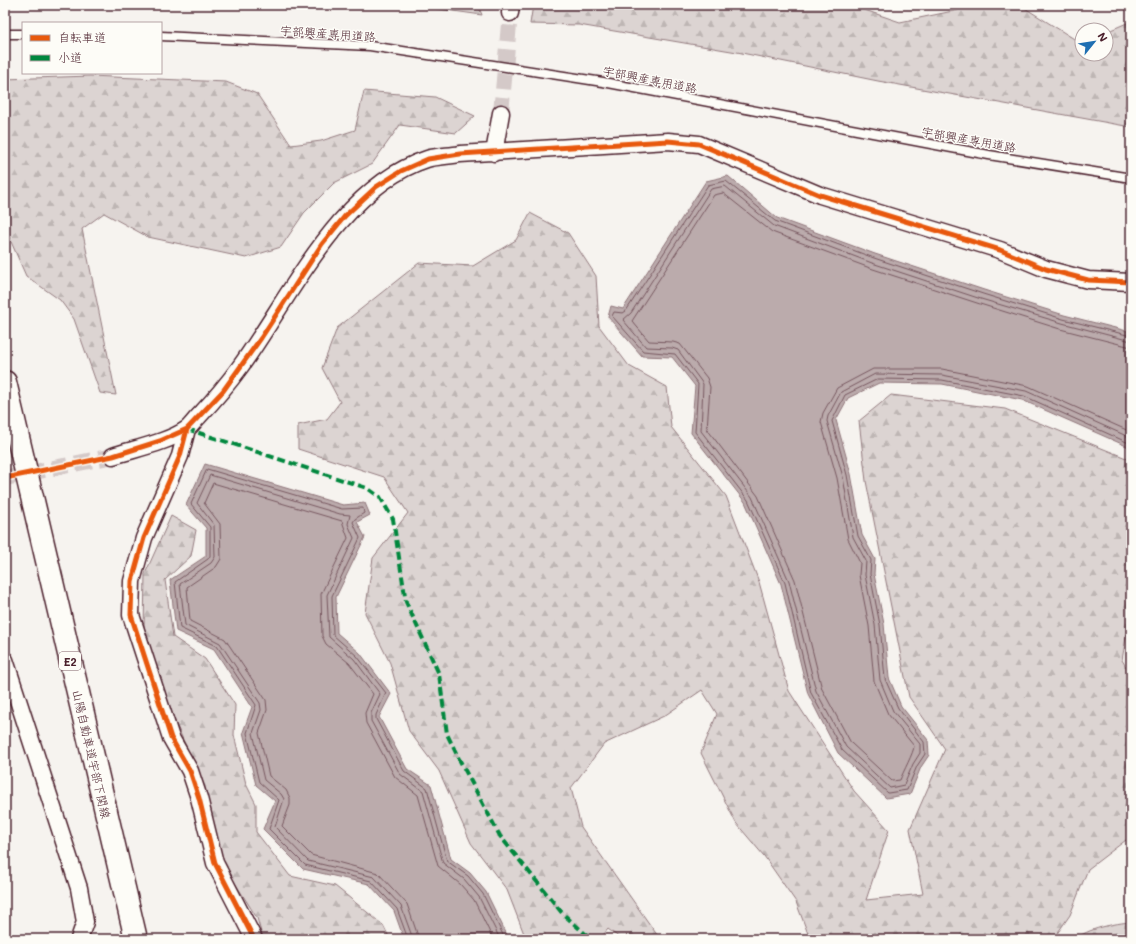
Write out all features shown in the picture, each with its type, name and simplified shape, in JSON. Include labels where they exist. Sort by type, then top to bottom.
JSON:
[{"type":"highway","name":"山陽自動車道宇部下関線","points":[[5,382],[136,939]]},
{"type":"street","points":[[494,153],[501,113]]},
{"type":"street","points":[[112,456],[160,441],[186,429],[223,392],[262,338],[322,244],[345,216],[376,187],[400,170],[428,159],[460,154],[668,141],[699,144],[820,195],[1000,250],[1046,269],[1088,280],[1131,282]]},
{"type":"street","points":[[186,429],[180,456],[144,538],[132,581],[131,615],[171,738],[190,771],[199,798],[215,863],[254,939]]},
{"type":"street","points":[[5,660],[79,888],[85,922],[79,939]]},
{"type":"lane","points":[[5,34],[22,34]]},
{"type":"lane","name":"宇部興産専用道路","points":[[162,36],[370,46],[603,82],[989,155],[1131,178]]},
{"type":"green space","points":[[410,5],[478,5],[482,15]]},
{"type":"green space","points":[[533,5],[850,5],[900,22],[958,10],[959,5],[1020,5],[1074,39],[1074,62],[1114,62],[1114,29],[1127,23],[1131,18],[1131,127],[878,81],[737,52],[579,25],[530,24]]},
{"type":"green space","points":[[90,76],[226,82],[257,94],[291,145],[321,141],[355,130],[364,91],[435,97],[475,116],[456,133],[400,125],[372,164],[334,183],[304,213],[281,247],[246,258],[148,237],[104,213],[82,229],[116,395],[100,393],[74,319],[60,300],[26,276],[5,228],[5,79]]},
{"type":"green space","points":[[530,213],[568,233],[596,276],[599,326],[629,366],[667,387],[671,427],[726,496],[759,582],[789,691],[854,791],[889,830],[866,900],[923,894],[910,829],[945,749],[909,697],[866,481],[859,421],[891,395],[1005,409],[1131,460],[1131,609],[1122,660],[1131,675],[1131,843],[1126,840],[1088,869],[1070,915],[1054,938],[810,939],[796,902],[764,856],[736,823],[701,753],[717,714],[702,690],[664,716],[604,744],[571,788],[581,827],[660,939],[621,939],[608,929],[600,939],[526,939],[507,890],[471,843],[439,771],[409,731],[390,663],[365,613],[373,558],[408,513],[384,477],[298,449],[298,425],[327,419],[340,402],[322,368],[337,328],[419,263],[473,266],[516,240]]},
{"type":"green space","points":[[171,516],[196,530],[191,556],[165,580],[173,637],[205,659],[235,705],[234,735],[246,784],[256,804],[256,832],[290,876],[335,886],[383,925],[390,939],[263,939],[257,918],[230,875],[216,844],[205,788],[176,724],[152,663],[144,629],[145,574]]},
{"type":"green space","points":[[1131,922],[1131,939],[1076,939],[1094,929]]},
{"type":"water","points":[[728,176],[777,218],[875,254],[984,290],[1064,315],[1131,332],[1131,448],[1022,400],[942,384],[879,383],[848,398],[836,420],[851,474],[862,535],[875,559],[874,574],[884,624],[889,678],[901,706],[928,740],[929,755],[921,767],[910,794],[886,798],[838,753],[808,694],[781,584],[745,502],[691,433],[695,386],[672,357],[642,356],[608,317],[611,306],[623,309],[706,181]]},
{"type":"water","points":[[205,464],[343,505],[365,503],[370,515],[357,522],[365,537],[336,597],[337,633],[360,653],[391,694],[379,717],[407,769],[431,785],[451,859],[470,873],[486,892],[509,939],[404,939],[394,911],[369,884],[303,869],[263,829],[275,801],[256,785],[243,732],[252,707],[214,649],[176,631],[170,580],[206,556],[206,528],[186,505]]},
{"type":"tunnel","points":[[501,113],[510,13]]},
{"type":"tunnel","points":[[5,478],[113,456]]},
{"type":"marked path","points":[[187,429],[367,488],[380,497],[393,519],[406,602],[439,674],[447,734],[500,836],[563,914],[591,939]]},
{"type":"cycle path","points":[[5,478],[113,456],[160,441],[187,429],[223,391],[261,338],[322,244],[345,216],[376,187],[401,171],[428,159],[460,154],[668,141],[699,144],[820,195],[1000,250],[1046,269],[1088,280],[1131,282]]},
{"type":"cycle path","points":[[187,429],[180,456],[144,538],[132,581],[131,615],[171,738],[190,771],[199,798],[215,863],[254,939]]}]
